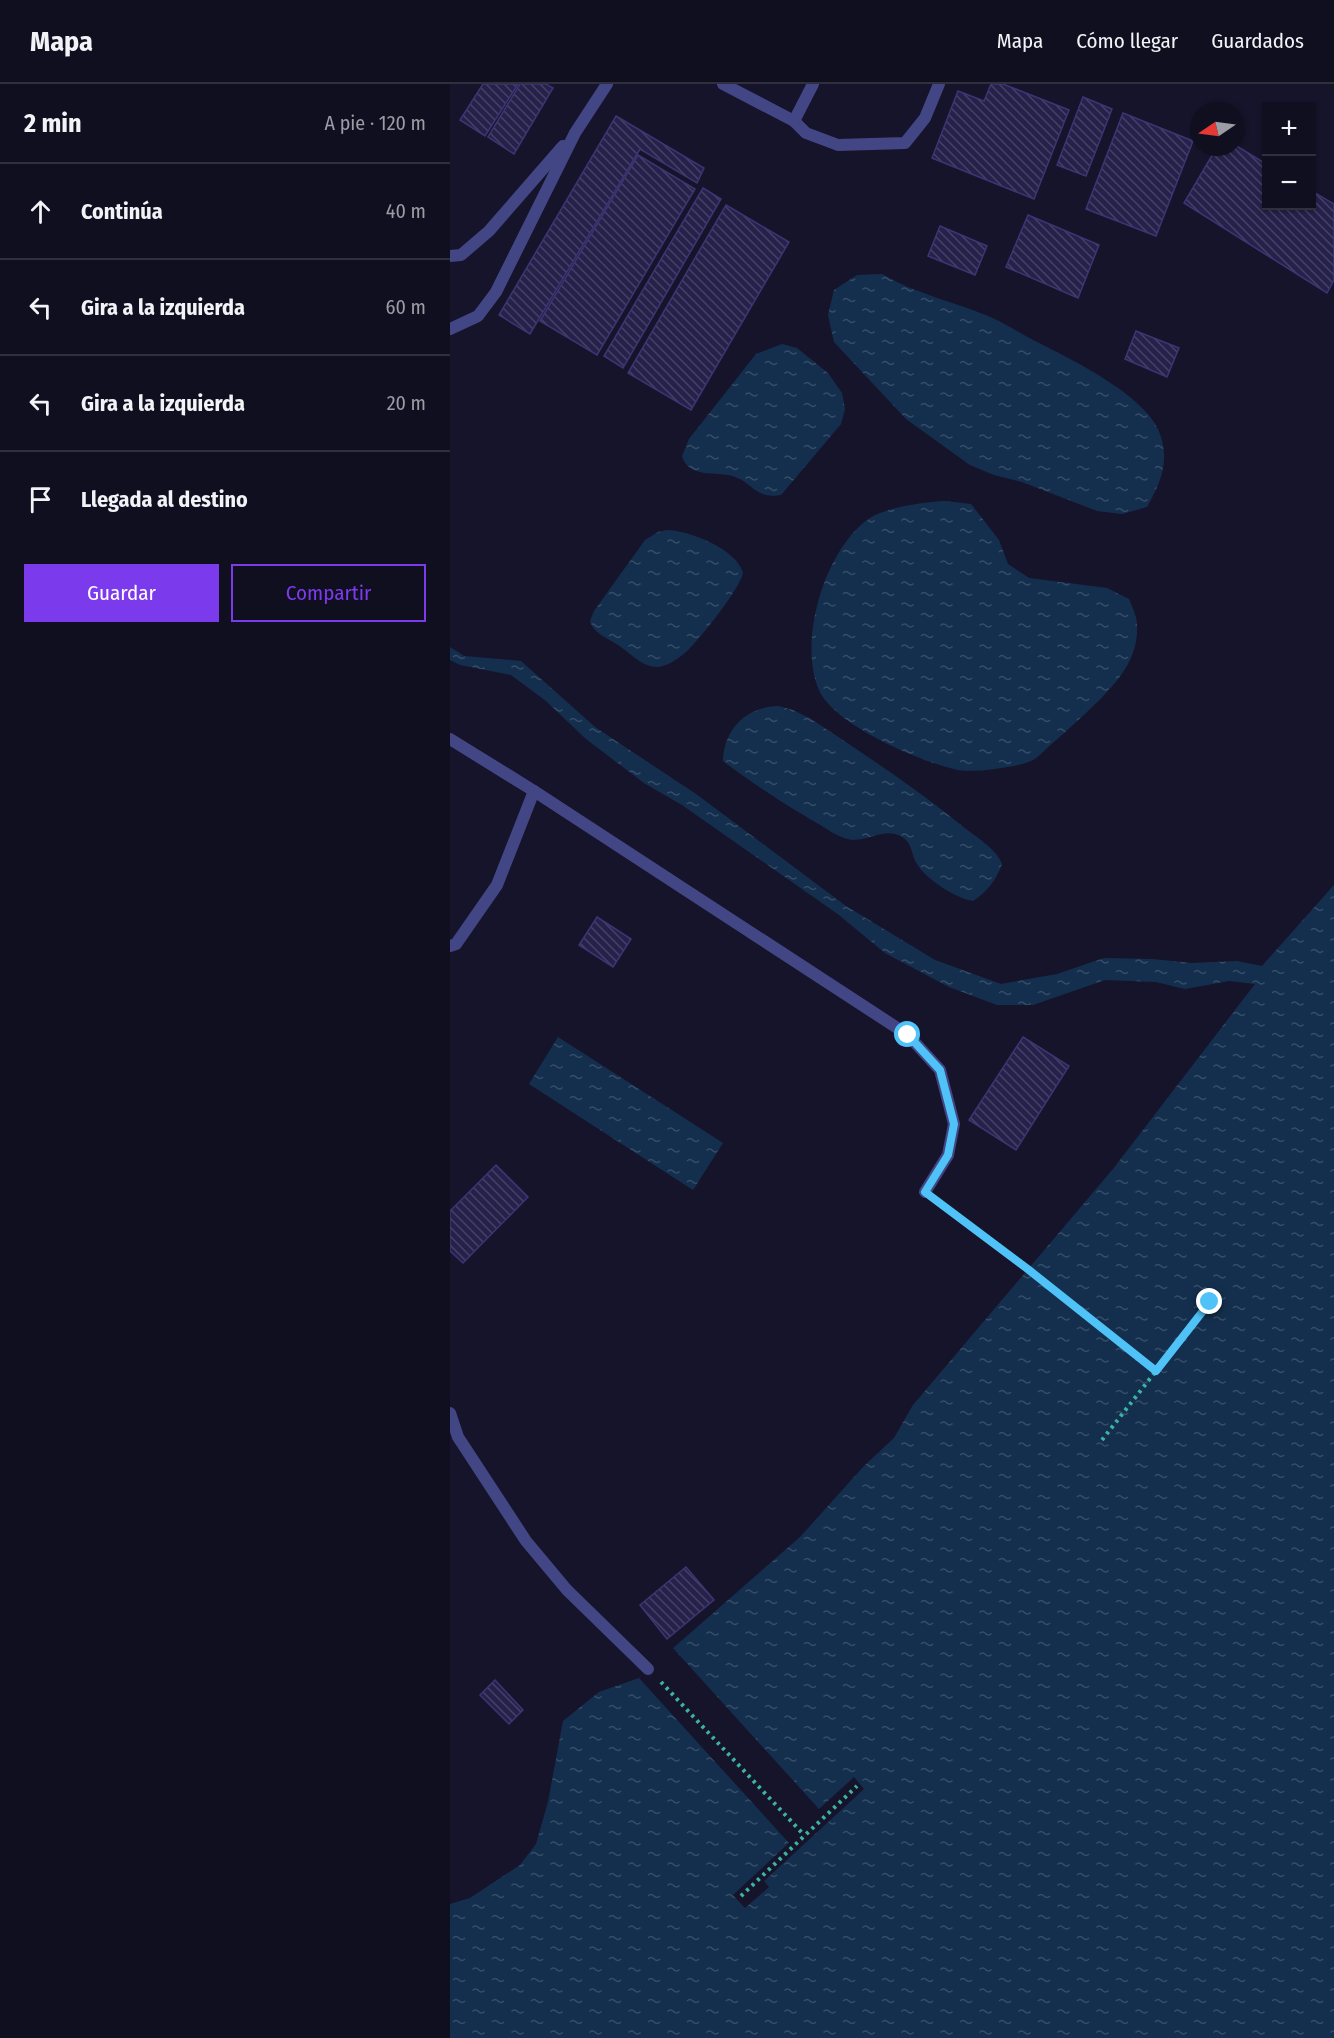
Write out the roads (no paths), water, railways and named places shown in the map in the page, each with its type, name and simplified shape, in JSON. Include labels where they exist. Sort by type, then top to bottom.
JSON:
[{"type":"lane","points":[[450,329],[478,316],[496,292],[575,133],[607,84]]},
{"type":"lane","points":[[723,84],[794,122],[806,133],[838,145],[905,143],[926,118],[939,84]]},
{"type":"lane","points":[[794,122],[813,84]]},
{"type":"lane","points":[[450,256],[461,255],[489,231],[575,133]]},
{"type":"lane","points":[[450,738],[908,1035],[940,1070],[954,1124],[948,1155],[925,1192]]},
{"type":"lane","points":[[450,946],[456,944],[496,885],[534,791]]},
{"type":"lane","points":[[450,1413],[458,1437],[526,1541],[567,1590],[648,1669]]},
{"type":"water","points":[[882,274],[908,287],[1000,322],[1085,367],[1140,405],[1160,434],[1164,454],[1162,472],[1147,507],[1122,514],[1097,511],[1022,482],[994,475],[970,465],[906,419],[834,342],[828,315],[834,290],[857,275]]},
{"type":"water","points":[[782,344],[797,348],[828,373],[842,393],[845,409],[841,424],[781,495],[765,495],[735,477],[705,473],[691,468],[682,456],[689,439],[756,354]]},
{"type":"water","points":[[945,501],[971,504],[999,540],[1008,564],[1029,578],[1107,588],[1129,599],[1135,615],[1137,625],[1134,651],[1115,683],[1039,756],[1027,763],[974,771],[942,766],[902,750],[860,729],[828,703],[819,690],[813,669],[814,621],[820,596],[840,550],[854,532],[877,514],[906,506]]},
{"type":"water","points":[[666,530],[686,533],[710,542],[732,556],[743,573],[727,602],[692,646],[669,663],[652,667],[602,635],[590,621],[594,611],[645,540]]},
{"type":"water","points":[[450,647],[464,656],[521,661],[595,727],[696,794],[846,906],[935,960],[1001,984],[1057,974],[1104,958],[1192,963],[1237,961],[1262,966],[1334,885],[1334,2038],[450,2038],[450,1904],[470,1898],[520,1865],[536,1844],[548,1802],[563,1721],[599,1692],[639,1678],[800,1537],[864,1466],[894,1438],[913,1405],[1113,1169],[1255,984],[1229,981],[1185,989],[1156,982],[1105,980],[1033,1005],[997,1005],[949,987],[885,953],[839,915],[682,805],[644,783],[586,739],[546,701],[511,675],[460,665],[450,660]]},
{"type":"water","points":[[778,706],[793,710],[831,732],[909,786],[987,845],[1002,864],[987,890],[973,901],[958,896],[942,887],[921,870],[905,839],[891,833],[855,840],[839,836],[780,801],[723,761],[728,739],[739,722],[756,711]]},
{"type":"water","points":[[558,1037],[723,1143],[693,1190],[529,1084]]}]
